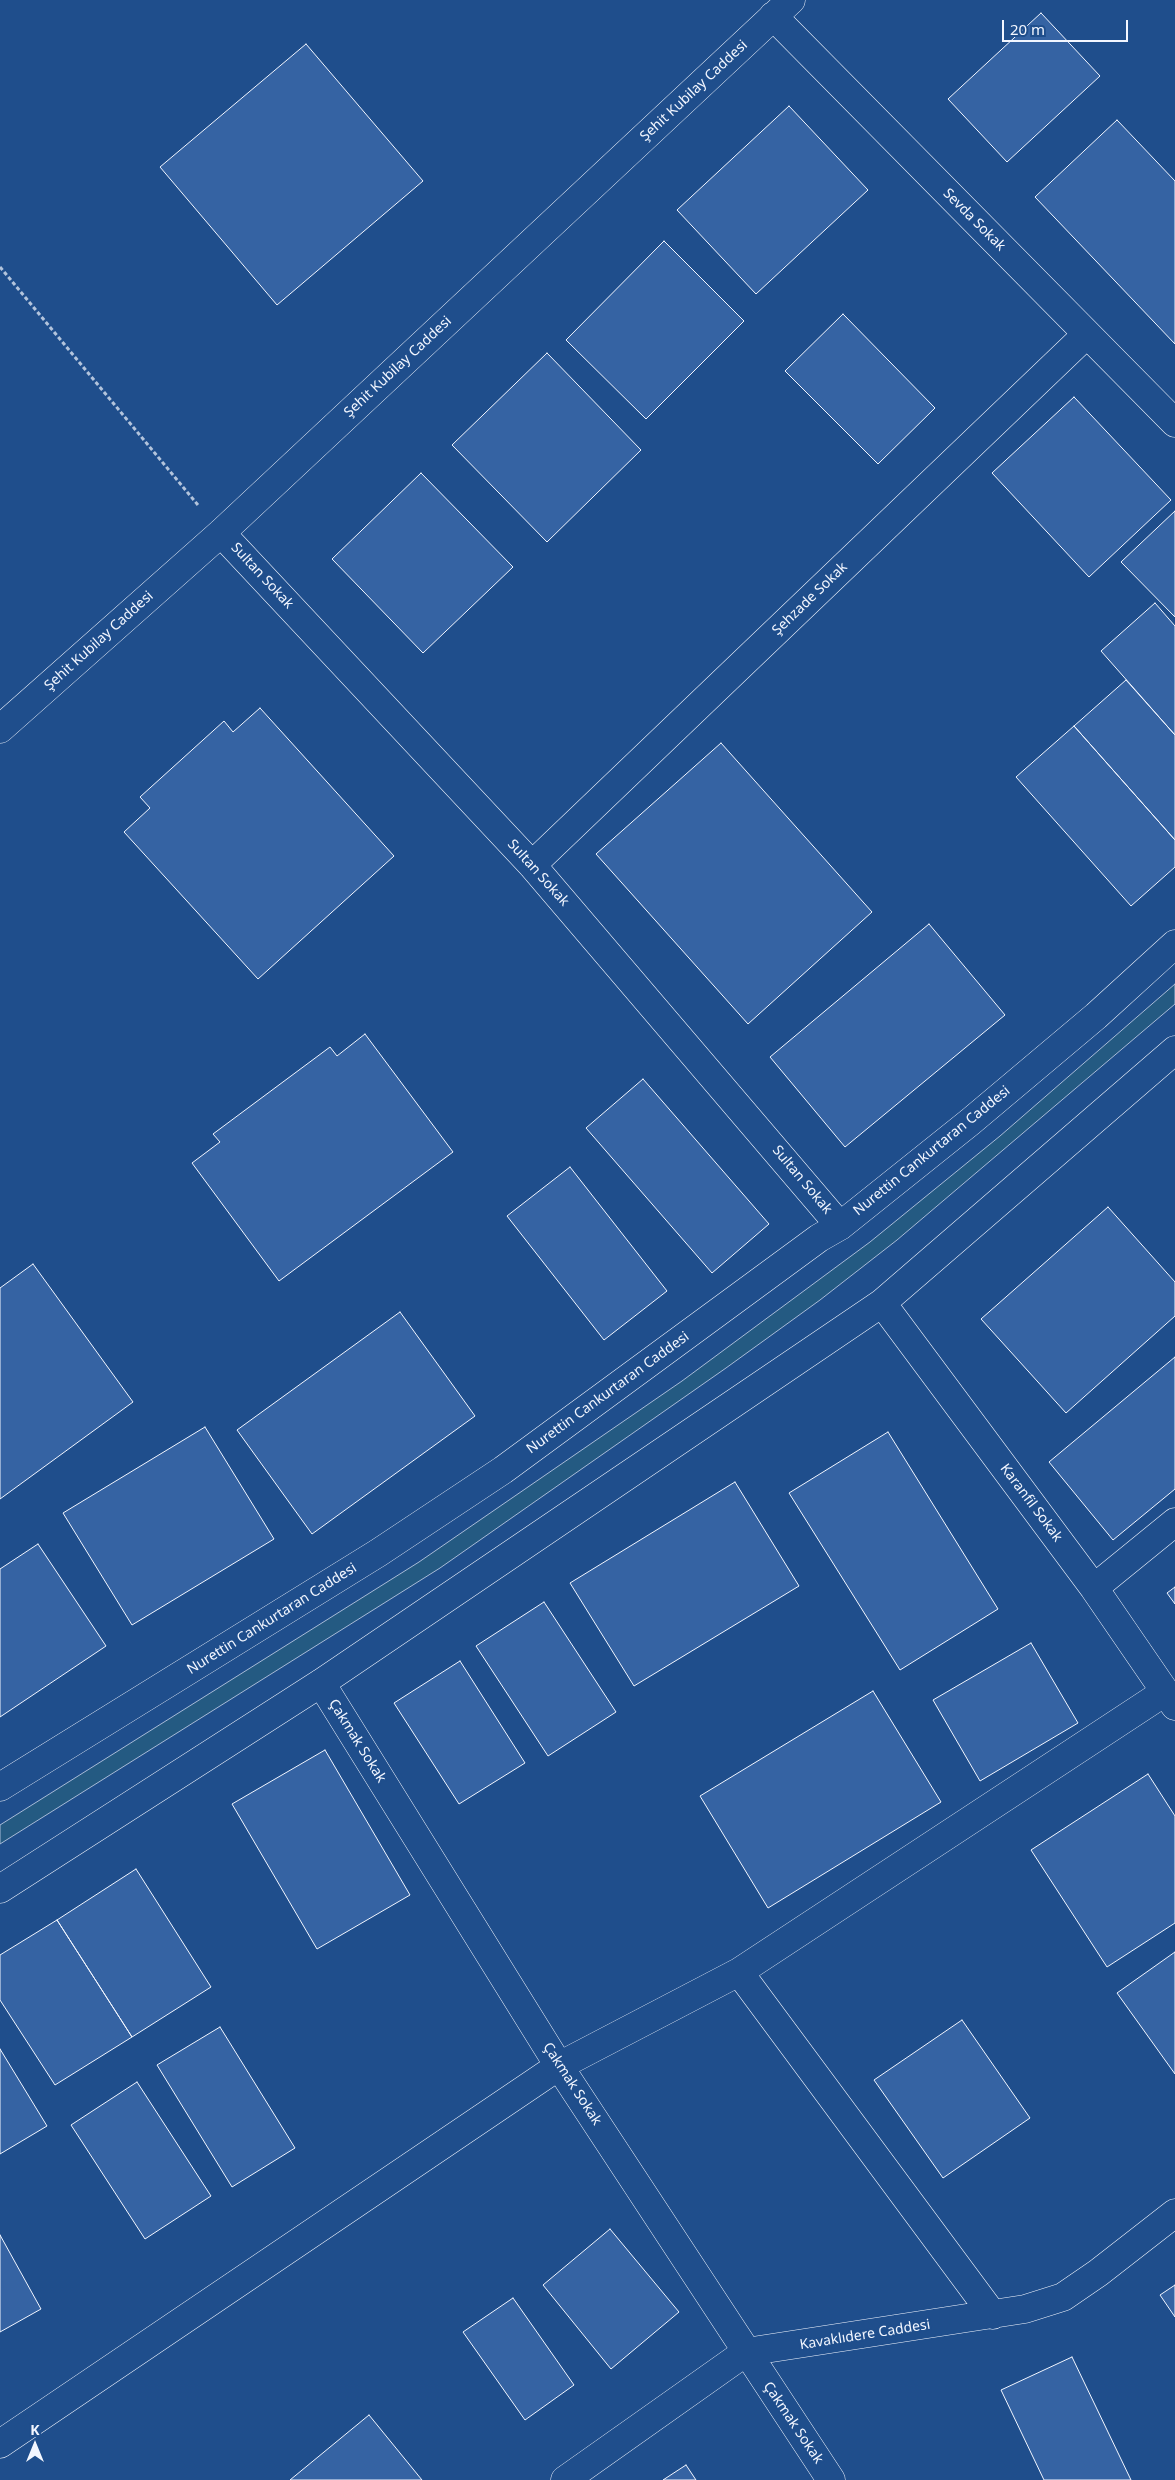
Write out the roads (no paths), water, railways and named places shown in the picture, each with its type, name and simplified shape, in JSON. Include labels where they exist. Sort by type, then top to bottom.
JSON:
[{"type":"street","name":"Sevda Sokak","points":[[782,8],[1087,334],[1175,423]]},
{"type":"street","name":"Şehit Kubilay Caddesi","points":[[0,729],[221,533],[782,8]]},
{"type":"street","name":"Şehzade Sokak","points":[[532,865],[1087,334]]},
{"type":"street","name":"Sultan Sokak","points":[[221,533],[532,865],[840,1226]]},
{"type":"street","name":"Nurettin Cankurtaran Caddesi","points":[[0,1786],[378,1553],[503,1470],[819,1238],[840,1226],[970,1122],[1089,1022],[1175,944]]},
{"type":"street","points":[[0,1889],[322,1683],[882,1302],[1175,1050]]},
{"type":"street","name":"Karanfil Sokak","points":[[882,1302],[1094,1588],[1170,1699]]},
{"type":"street","points":[[1094,1588],[1175,1522]]},
{"type":"street","name":"Çakmak Sokak","points":[[322,1683],[559,2066],[832,2480]]},
{"type":"street","points":[[0,2444],[559,2066],[740,1972],[1170,1699]]},
{"type":"street","points":[[740,1972],[993,2315]]},
{"type":"street","name":"Kavaklıdere Caddesi","points":[[565,2480],[746,2352],[1025,2309],[1062,2296],[1098,2273],[1175,2213]]}]
